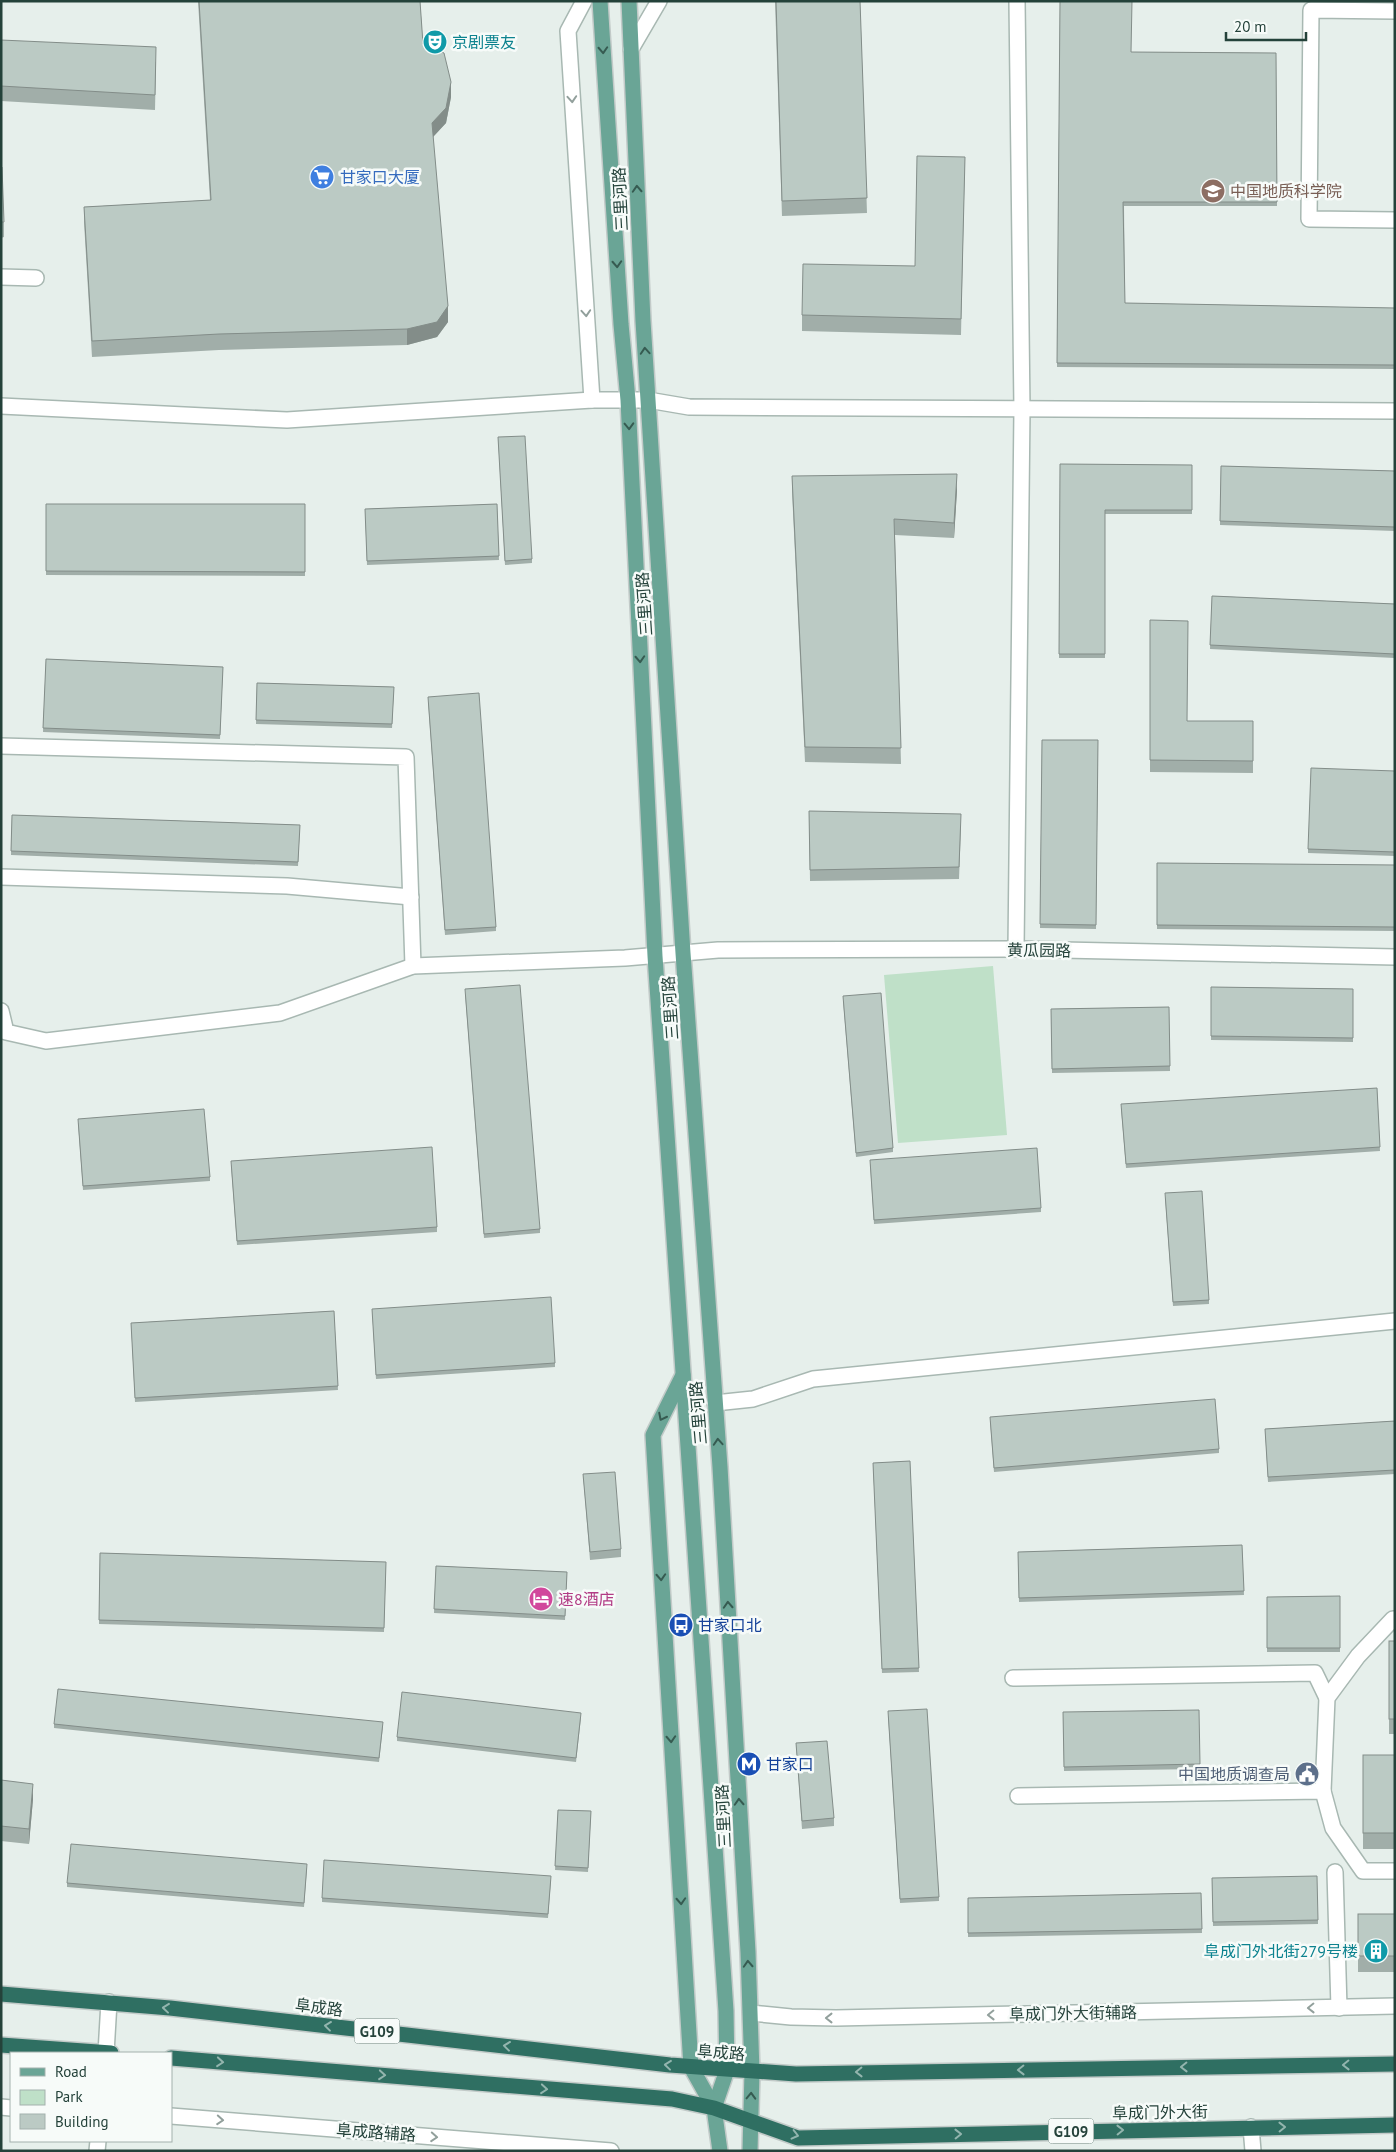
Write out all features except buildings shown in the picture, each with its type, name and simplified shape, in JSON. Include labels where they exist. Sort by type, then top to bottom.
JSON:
[{"type":"highway","name":"阜成路","points":[[1,1994],[108,2002],[691,2067],[752,2072]]},
{"type":"highway","points":[[1,2044],[94,2052]]},
{"type":"highway","name":"G109","points":[[172,2058],[672,2099],[714,2108],[750,2119]]},
{"type":"highway","name":"G109","points":[[752,2072],[796,2074],[1395,2064]]},
{"type":"highway","name":"阜成门外大街","points":[[750,2119],[798,2138],[1395,2125]]},
{"type":"main road","name":"三里河路","points":[[600,1],[620,324],[628,400],[654,956],[722,1953],[727,2070],[714,2108]]},
{"type":"main road","name":"三里河路","points":[[629,1],[643,320],[715,1403],[751,2013],[752,2072],[750,2119]]},
{"type":"main road","name":"三里河路","points":[[684,1374],[653,1435],[691,2067],[714,2108],[720,2151]]},
{"type":"main road","points":[[750,2119],[750,2151]]},
{"type":"street","points":[[584,1],[568,31],[592,400]]},
{"type":"street","points":[[631,49],[658,1]]},
{"type":"street","points":[[1016,949],[1022,409],[1017,1]]},
{"type":"street","points":[[1395,12],[1311,10],[1309,219],[1395,220]]},
{"type":"street","points":[[1,277],[36,278]]},
{"type":"street","points":[[1,406],[286,420],[592,400],[648,400],[688,407],[1395,411]]},
{"type":"street","points":[[1,746],[406,757],[412,966]]},
{"type":"street","points":[[1,877],[287,886],[411,897]]},
{"type":"street","name":"黄瓜园路","points":[[1,1010],[6,1032],[46,1041],[280,1012],[412,966],[654,956],[728,950],[1016,949],[1395,957]]},
{"type":"street","points":[[715,1403],[754,1399],[813,1379],[1395,1321]]},
{"type":"street","points":[[1326,1698],[1358,1656],[1395,1619]]},
{"type":"street","points":[[1014,1678],[1315,1673],[1326,1698],[1323,1791],[1333,1828],[1363,1870],[1395,1871]]},
{"type":"street","points":[[1018,1796],[1323,1791]]},
{"type":"street","points":[[1335,1872],[1339,2008]]},
{"type":"street","points":[[106,2052],[108,2002]]},
{"type":"street","name":"阜成门外大街辅路","points":[[751,2013],[791,2017],[836,2018],[1395,2006]]},
{"type":"street","name":"阜成路辅路","points":[[172,2116],[611,2151]]},
{"type":"street","points":[[1251,2127],[1253,2151]]},
{"type":"green space","points":[[993,966],[1007,1135],[898,1143],[884,975]]},
{"type":"place","name":"京剧票友","points":[[435,42]]},
{"type":"place","name":"甘家口大厦","points":[[322,177]]},
{"type":"place","name":"中国地质科学院","points":[[1213,191]]},
{"type":"place","name":"速8酒店","points":[[541,1599]]},
{"type":"place","name":"甘家口北","points":[[681,1625]]},
{"type":"place","name":"甘家口","points":[[749,1764]]},
{"type":"place","name":"中国地质调查局","points":[[1307,1774]]},
{"type":"place","name":"阜成门外北街279号楼","points":[[1376,1951]]}]
